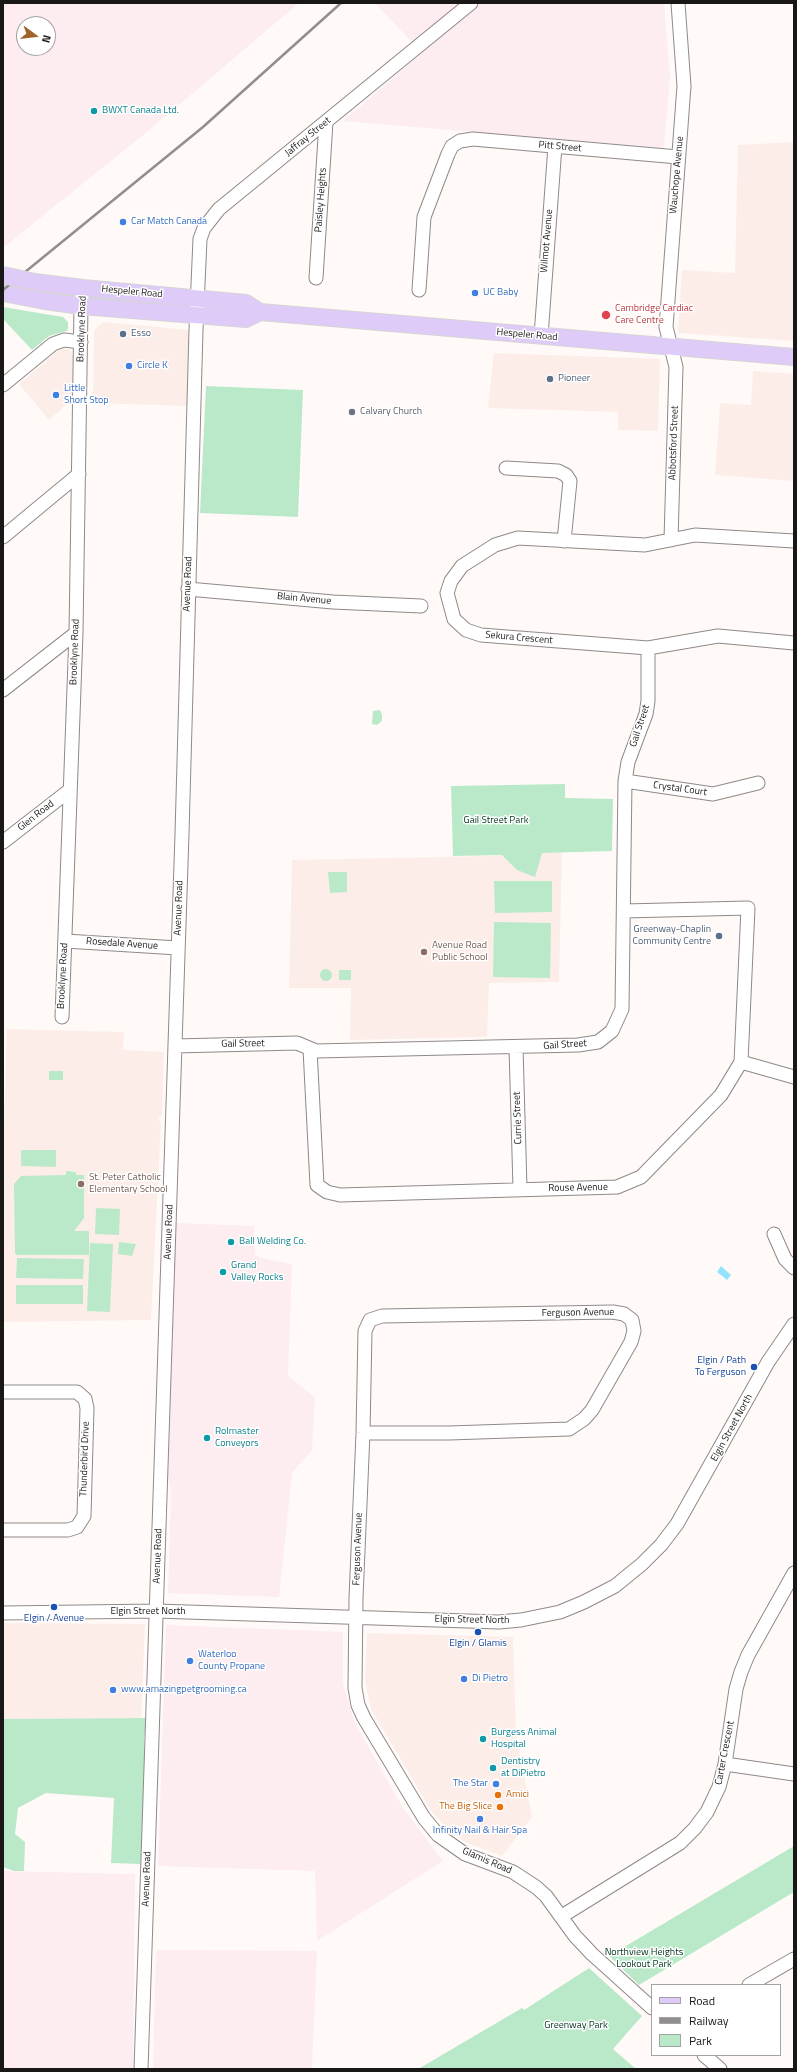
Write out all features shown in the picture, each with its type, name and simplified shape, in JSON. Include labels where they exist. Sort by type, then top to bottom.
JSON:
[{"type":"main road","name":"Hespeler Road","points":[[3,275],[34,282],[83,288],[246,303],[260,312],[794,357]]},
{"type":"main road","name":"Hespeler Road","points":[[10,294],[82,306],[246,319],[260,312]]},
{"type":"street","name":"Jaffray Street","points":[[198,298],[200,239],[204,228],[219,209],[471,3]]},
{"type":"street","name":"Wauchope Avenue","points":[[671,347],[666,327],[684,86],[678,3]]},
{"type":"street","name":"Paisley Heights","points":[[316,278],[326,122]]},
{"type":"street","name":"Pitt Street","points":[[419,290],[424,217],[452,146],[465,139],[678,158]]},
{"type":"street","name":"Wilmot Avenue","points":[[541,336],[555,146]]},
{"type":"street","name":"Brooklyne Road","points":[[62,1017],[76,633],[83,288]]},
{"type":"street","name":"Avenue Road","points":[[141,2069],[175,1046],[196,315],[198,298]]},
{"type":"street","points":[[3,385],[53,344],[64,340],[81,342]]},
{"type":"street","name":"Abbotsford Street","points":[[671,347],[676,367],[671,540]]},
{"type":"street","points":[[506,468],[558,471],[566,475],[570,481],[564,541]]},
{"type":"street","points":[[3,537],[79,474]]},
{"type":"street","name":"Sekura Crescent","points":[[794,541],[695,535],[645,545],[518,538],[496,545],[480,553],[462,566],[451,581],[447,593],[454,618],[466,630],[481,635],[648,648],[718,636],[794,643]]},
{"type":"street","name":"Blain Avenue","points":[[188,589],[333,602],[420,606]]},
{"type":"street","points":[[4,685],[76,633]]},
{"type":"street","name":"Gail Street","points":[[175,1046],[297,1043],[316,1051],[578,1045],[598,1042],[612,1031],[622,1009],[625,781],[628,762],[646,714],[648,701],[648,648]]},
{"type":"street","name":"Crystal Court","points":[[625,781],[713,794],[758,783]]},
{"type":"street","name":"Glen Road","points":[[3,842],[70,790]]},
{"type":"street","name":"Rouse Avenue","points":[[310,1049],[317,1186],[327,1192],[340,1195],[617,1187],[641,1177],[721,1095],[740,1062],[748,908],[624,911]]},
{"type":"street","name":"Rosedale Avenue","points":[[65,940],[178,948]]},
{"type":"street","name":"Currie Street","points":[[516,1047],[520,1189]]},
{"type":"street","points":[[740,1062],[794,1077]]},
{"type":"street","points":[[774,1234],[785,1259],[794,1268]]},
{"type":"street","name":"Ferguson Avenue","points":[[356,1618],[363,1433],[364,1331],[370,1320],[382,1316],[613,1312],[624,1314],[632,1320],[634,1331],[631,1342],[592,1410],[584,1420],[569,1429],[449,1433],[363,1433]]},
{"type":"street","name":"Elgin Street North","points":[[3,1613],[156,1611],[499,1622],[521,1620],[560,1612],[584,1602],[615,1586],[642,1564],[661,1545],[678,1524],[768,1362],[794,1324]]},
{"type":"street","name":"Thunderbird Drive","points":[[3,1392],[77,1392],[85,1399],[87,1408],[84,1516],[77,1527],[68,1530],[3,1530]]},
{"type":"street","name":"Carter Crescent","points":[[562,1916],[680,1843],[695,1828],[707,1812],[719,1787],[725,1764],[736,1689],[741,1672],[748,1655],[794,1573]]},
{"type":"street","name":"Glamis Road","points":[[356,1618],[355,1679],[358,1705],[364,1718],[424,1818],[438,1835],[466,1854],[513,1872],[525,1879],[546,1896],[562,1916],[575,1936],[592,1954],[651,2007]]},
{"type":"street","points":[[725,1764],[794,1774]]},
{"type":"street","points":[[750,1984],[794,1961]]},
{"type":"street","points":[[705,2056],[720,2069]]},
{"type":"shaded area","points":[[3,3],[299,3],[147,132],[3,248]]},
{"type":"shaded area","points":[[375,3],[664,3],[670,78],[664,148],[343,121],[422,53]]},
{"type":"shaded area","points":[[794,142],[794,341],[678,333],[682,270],[735,273],[738,145]]},
{"type":"shaded area","points":[[104,322],[189,330],[189,406],[93,403],[94,331]]},
{"type":"shaded area","points":[[66,348],[71,351],[73,356],[73,399],[49,420],[19,384],[58,351]]},
{"type":"shaded area","points":[[494,353],[660,359],[658,431],[618,430],[618,412],[488,408]]},
{"type":"shaded area","points":[[753,371],[794,374],[794,481],[715,475],[720,403],[751,405]]},
{"type":"shaded area","name":"Avenue Road Public School","points":[[562,852],[559,982],[489,983],[487,1037],[350,1040],[351,988],[289,988],[292,860],[487,856]]},
{"type":"shaded area","name":"St. Peter Catholic Elementary School","points":[[7,1029],[124,1032],[123,1050],[164,1052],[162,1116],[159,1117],[159,1121],[161,1122],[151,1320],[3,1322],[3,1162]]},
{"type":"shaded area","points":[[176,1223],[254,1226],[255,1254],[260,1258],[292,1264],[288,1376],[315,1397],[312,1450],[292,1473],[279,1597],[168,1593],[171,1493],[168,1476]]},
{"type":"shaded area","points":[[3,1623],[145,1624],[141,1718],[3,1719]]},
{"type":"shaded area","points":[[166,1625],[343,1632],[343,1684],[355,1723],[403,1808],[443,1861],[317,1941],[315,1871],[158,1866]]},
{"type":"shaded area","points":[[367,1633],[513,1637],[516,1735],[532,1817],[502,1856],[465,1842],[444,1826],[432,1812],[371,1709],[365,1681]]},
{"type":"shaded area","points":[[3,1871],[135,1874],[133,2069],[3,2069]]},
{"type":"shaded area","points":[[156,1950],[317,1951],[312,2069],[153,2069]]},
{"type":"green space","points":[[3,307],[63,317],[68,322],[67,331],[49,336],[32,350],[3,319]]},
{"type":"green space","points":[[206,386],[303,390],[298,517],[200,513]]},
{"type":"green space","points":[[380,710],[382,721],[377,725],[372,724],[373,711]]},
{"type":"green space","name":"Gail Street Park","points":[[565,784],[565,798],[613,799],[612,851],[542,853],[535,877],[517,870],[502,855],[453,856],[451,786]]},
{"type":"green space","points":[[328,872],[347,872],[347,892],[330,893]]},
{"type":"green space","points":[[494,881],[552,881],[552,912],[495,913]]},
{"type":"green space","points":[[494,922],[551,923],[550,978],[493,977]]},
{"type":"green space","points":[[324,969],[328,969],[332,975],[328,981],[324,981],[320,977],[320,973]]},
{"type":"green space","points":[[339,970],[351,970],[351,980],[339,980]]},
{"type":"green space","points":[[49,1071],[63,1071],[63,1080],[49,1080]]},
{"type":"green space","points":[[21,1150],[56,1150],[56,1167],[21,1166]]},
{"type":"green space","points":[[66,1171],[76,1172],[76,1175],[84,1175],[84,1218],[74,1231],[89,1231],[89,1255],[17,1255],[15,1253],[14,1184],[21,1176],[66,1175]]},
{"type":"green space","points":[[96,1208],[120,1209],[119,1235],[95,1234]]},
{"type":"green space","points":[[119,1242],[136,1244],[132,1256],[118,1254]]},
{"type":"green space","points":[[90,1243],[113,1244],[110,1312],[87,1311]]},
{"type":"green space","points":[[17,1258],[84,1259],[83,1279],[16,1278]]},
{"type":"green space","points":[[16,1285],[83,1285],[83,1304],[16,1304]]},
{"type":"green space","points":[[148,1718],[144,1737],[144,1830],[140,1864],[111,1863],[114,1798],[46,1793],[18,1808],[15,1834],[25,1842],[24,1871],[14,1871],[3,1867],[3,1719]]},
{"type":"green space","name":"Northview Heights Lookout Park","points":[[794,1846],[794,1892],[639,1985],[609,1956]]},
{"type":"green space","name":"Greenway Park","points":[[589,1968],[642,2016],[613,2049],[636,2069],[418,2069],[522,2008],[524,2010]]},
{"type":"water","points":[[721,1266],[731,1275],[727,1280],[717,1272]]},
{"type":"railway","points":[[3,290],[203,127],[341,3]]},
{"type":"place","name":"BWXT Canada Ltd.","points":[[94,111]]},
{"type":"place","name":"Car Match Canada","points":[[123,222]]},
{"type":"place","name":"UC Baby","points":[[475,293]]},
{"type":"place","name":"Cambridge Cardiac Care Centre","points":[[606,315]]},
{"type":"place","name":"Esso","points":[[123,334]]},
{"type":"place","name":"Circle K","points":[[129,366]]},
{"type":"place","name":"Pioneer","points":[[550,379]]},
{"type":"place","name":"Little Short Stop","points":[[56,395]]},
{"type":"place","name":"Calvary Church","points":[[352,412]]},
{"type":"place","name":"Greenway-Chaplin Community Centre","points":[[719,936]]},
{"type":"place","name":"Avenue Road Public School","points":[[424,952]]},
{"type":"place","name":"St. Peter Catholic Elementary School","points":[[81,1184]]},
{"type":"place","name":"Ball Welding Co.","points":[[231,1242]]},
{"type":"place","name":"Grand Valley Rocks","points":[[223,1272]]},
{"type":"place","name":"Elgin / Path To Ferguson","points":[[754,1367]]},
{"type":"place","name":"Rolmaster Conveyors","points":[[207,1438]]},
{"type":"place","name":"Elgin / Avenue","points":[[54,1607]]},
{"type":"place","name":"Elgin / Glamis","points":[[478,1632]]},
{"type":"place","name":"Waterloo County Propane","points":[[190,1661]]},
{"type":"place","name":"Di Pietro","points":[[464,1679]]},
{"type":"place","name":"www.amazingpetgrooming.ca","points":[[113,1690]]},
{"type":"place","name":"Burgess Animal Hospital","points":[[483,1739]]},
{"type":"place","name":"Dentistry at DiPietro","points":[[493,1768]]},
{"type":"place","name":"The Star","points":[[496,1784]]},
{"type":"place","name":"Amici","points":[[498,1795]]},
{"type":"place","name":"The Big Slice","points":[[500,1807]]},
{"type":"place","name":"Infinity Nail & Hair Spa","points":[[480,1819]]}]
